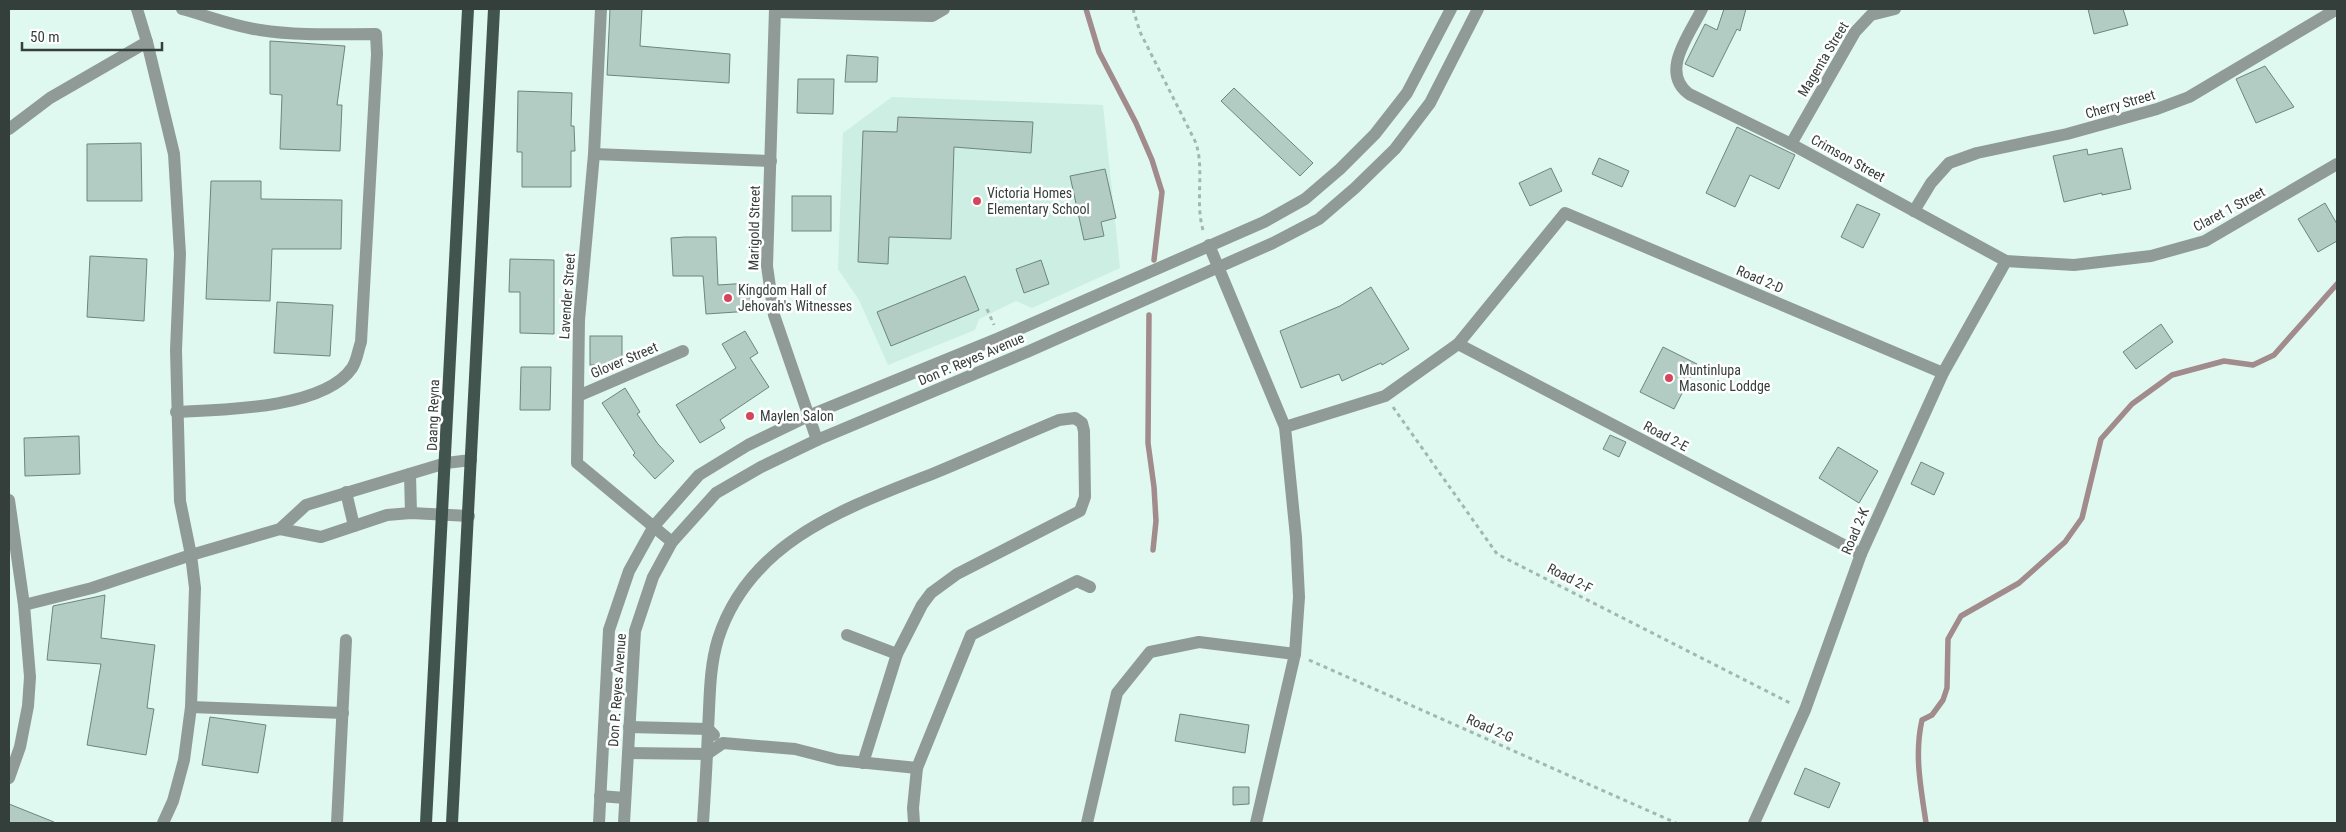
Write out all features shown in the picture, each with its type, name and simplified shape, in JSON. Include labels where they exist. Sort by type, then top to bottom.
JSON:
[{"type":"main road","name":"Daang Reyna","points":[[426,823],[468,9]]},
{"type":"main road","points":[[452,823],[494,9]]},
{"type":"street","points":[[137,9],[147,42],[174,154],[180,254],[176,350],[176,412],[180,501],[191,554],[195,588],[191,707],[184,760],[173,801],[162,823]]},
{"type":"street","points":[[176,412],[264,407],[316,392],[338,381],[352,367],[360,342],[377,54],[376,34],[298,34],[260,30],[225,23],[182,9]]},
{"type":"street","name":"Lavender Street","points":[[601,9],[594,154],[578,320],[577,463],[672,542]]},
{"type":"street","points":[[775,11],[932,16],[944,9]]},
{"type":"street","name":"Don P. Reyes Avenue","points":[[599,823],[609,630],[629,571],[654,526],[699,474],[748,446],[808,416],[1000,338],[1264,222],[1304,199],[1340,169],[1375,134],[1408,93],[1451,9]]},
{"type":"street","name":"Don P. Reyes Avenue","points":[[624,823],[634,631],[653,577],[672,542],[716,493],[761,467],[817,440],[1028,352],[1219,268],[1273,244],[1319,219],[1355,188],[1395,149],[1430,103],[1478,9]]},
{"type":"street","name":"Crimson Street","points":[[1702,9],[1677,59],[1676,80],[1681,88],[1689,94],[1791,144],[2006,261]]},
{"type":"street","name":"Magenta Street","points":[[1791,144],[1855,32],[1871,15],[1895,9]]},
{"type":"street","name":"Cherry Street","points":[[1914,211],[1930,183],[1949,163],[1977,153],[2067,134],[2157,109],[2189,97],[2337,9]]},
{"type":"street","name":"Marigold Street","points":[[775,11],[767,266],[769,292],[774,315],[817,440]]},
{"type":"street","points":[[9,129],[50,98],[147,42]]},
{"type":"street","points":[[594,154],[771,161]]},
{"type":"street","name":"Claret 1 Street","points":[[2006,261],[2074,265],[2151,256],[2204,241],[2337,164]]},
{"type":"street","name":"Road 2-D","points":[[1458,344],[1565,213],[1943,373]]},
{"type":"street","points":[[1209,245],[1285,427],[1296,537],[1299,596],[1295,654],[1256,823]]},
{"type":"street","name":"Road 2-K","points":[[1754,823],[1805,710],[1861,554],[1943,373],[2006,261]]},
{"type":"street","points":[[1285,427],[1385,396],[1458,344]]},
{"type":"street","name":"Road 2-E","points":[[1458,344],[1861,554]]},
{"type":"street","name":"Glover Street","points":[[578,396],[683,351]]},
{"type":"street","points":[[703,823],[710,672],[718,640],[730,608],[745,584],[765,561],[810,528],[859,503],[1059,420],[1075,418],[1082,423],[1084,431],[1085,497],[1080,511],[1068,519],[957,574],[931,593],[922,605],[897,654],[863,763]]},
{"type":"street","points":[[280,529],[306,505],[446,463],[471,460]]},
{"type":"street","points":[[410,474],[411,512]]},
{"type":"street","points":[[346,492],[354,526]]},
{"type":"street","points":[[9,500],[24,606],[30,676],[28,706],[20,747],[9,778]]},
{"type":"street","points":[[24,606],[92,588],[191,554],[280,529],[321,537],[387,515],[411,512],[469,516]]},
{"type":"street","points":[[914,823],[913,808],[917,768],[972,636],[1077,581],[1090,587]]},
{"type":"street","points":[[847,635],[897,654]]},
{"type":"street","points":[[337,823],[346,640]]},
{"type":"street","points":[[1087,823],[1117,693],[1150,652],[1198,642],[1295,654]]},
{"type":"street","points":[[191,707],[343,713]]},
{"type":"street","points":[[629,728],[708,729],[723,743],[795,749],[824,757],[917,768]]},
{"type":"street","points":[[628,753],[707,754],[723,743]]},
{"type":"street","points":[[600,796],[625,798]]},
{"type":"path","points":[[1133,9],[1140,32],[1196,143],[1200,156],[1202,226],[1209,245]]},
{"type":"path","name":"Road 2-F","points":[[1385,396],[1497,554],[1805,710]]},
{"type":"path","name":"Road 2-G","points":[[1295,654],[1676,823]]},
{"type":"shaded area","name":"Victoria Homes Elementary School","points":[[892,97],[1103,105],[1120,268],[1032,308],[1016,301],[979,319],[975,330],[888,365],[859,300],[838,269],[843,133]]},
{"type":"building","points":[[610,9],[642,9],[640,46],[730,54],[729,83],[607,75]]},
{"type":"building","points":[[1724,9],[1746,9],[1740,31],[1737,29],[1713,77],[1685,64],[1705,24],[1717,30]]},
{"type":"building","points":[[2088,9],[2123,9],[2128,25],[2094,34]]},
{"type":"building","points":[[270,41],[345,46],[337,105],[342,105],[340,151],[280,149],[282,95],[270,94]]},
{"type":"building","points":[[847,55],[878,57],[877,82],[845,82]]},
{"type":"building","points":[[2265,66],[2294,107],[2256,123],[2236,79]]},
{"type":"building","points":[[798,79],[834,79],[833,114],[797,113]]},
{"type":"building","points":[[1234,88],[1313,163],[1300,176],[1221,101]]},
{"type":"building","points":[[518,91],[572,93],[571,126],[574,126],[575,151],[571,151],[571,187],[522,187],[522,152],[517,152]]},
{"type":"building","points":[[898,117],[1033,122],[1031,153],[954,147],[951,239],[889,237],[888,264],[858,262],[863,131],[897,132]]},
{"type":"building","points":[[1737,127],[1795,155],[1779,189],[1750,175],[1735,207],[1706,193]]},
{"type":"building","points":[[141,143],[142,201],[87,201],[87,144]]},
{"type":"building","points":[[2122,148],[2131,189],[2102,195],[2102,193],[2064,202],[2053,156],[2087,149],[2088,155]]},
{"type":"building","points":[[1599,158],[1629,171],[1622,187],[1592,174]]},
{"type":"building","points":[[1551,168],[1562,191],[1530,206],[1519,183]]},
{"type":"building","points":[[1105,169],[1116,218],[1101,222],[1104,236],[1084,240],[1070,176]]},
{"type":"building","points":[[211,181],[261,181],[261,199],[342,200],[341,249],[272,249],[270,301],[206,299]]},
{"type":"building","points":[[792,196],[831,196],[831,231],[792,231]]},
{"type":"building","points":[[2325,203],[2337,224],[2337,241],[2318,252],[2298,219]]},
{"type":"building","points":[[1857,204],[1880,214],[1863,248],[1841,237]]},
{"type":"building","points":[[716,237],[718,285],[749,283],[751,311],[706,314],[703,276],[673,276],[671,238]]},
{"type":"building","points":[[90,256],[147,259],[144,321],[87,317]]},
{"type":"building","points":[[510,259],[554,260],[554,334],[520,333],[520,292],[509,292]]},
{"type":"building","points":[[1041,260],[1049,284],[1024,293],[1016,269]]},
{"type":"building","points":[[965,276],[979,310],[891,346],[877,312]]},
{"type":"building","points":[[1371,287],[1409,349],[1382,365],[1381,363],[1342,381],[1339,374],[1301,388],[1280,331],[1340,306]]},
{"type":"building","points":[[277,302],[333,305],[330,356],[274,353]]},
{"type":"building","points":[[2161,324],[2173,342],[2136,369],[2123,352]]},
{"type":"building","points":[[745,331],[758,353],[750,358],[769,387],[720,420],[725,428],[700,443],[676,405],[736,368],[722,344]]},
{"type":"building","points":[[590,336],[622,336],[622,365],[590,365]]},
{"type":"building","name":"Muntinlupa Masonic Loddge","points":[[1663,347],[1697,364],[1674,409],[1640,392]]},
{"type":"building","points":[[521,367],[551,367],[550,410],[520,410]]},
{"type":"building","points":[[625,388],[640,412],[637,414],[658,444],[674,461],[655,479],[633,455],[635,453],[602,403]]},
{"type":"building","points":[[1610,435],[1626,442],[1619,457],[1603,449]]},
{"type":"building","points":[[79,436],[80,474],[25,476],[24,438]]},
{"type":"building","points":[[1838,447],[1878,471],[1859,503],[1819,478]]},
{"type":"building","points":[[1921,462],[1944,473],[1934,495],[1911,484]]},
{"type":"building","points":[[105,595],[101,638],[155,645],[147,708],[154,709],[146,755],[87,745],[101,664],[47,660],[53,606]]},
{"type":"building","points":[[1180,714],[1249,725],[1245,753],[1175,741]]},
{"type":"building","points":[[210,717],[266,725],[258,773],[202,765]]},
{"type":"building","points":[[1805,768],[1840,783],[1829,808],[1794,794]]},
{"type":"building","points":[[1233,787],[1249,787],[1249,804],[1233,805]]},
{"type":"building","points":[[9,804],[54,822],[54,823],[9,823]]},
{"type":"waterway","points":[[1086,9],[1099,52],[1136,123],[1152,160],[1162,192],[1154,260]]},
{"type":"waterway","points":[[1926,823],[1918,759],[1922,720],[1932,715],[1943,700],[1947,688],[1948,639],[1961,616],[2019,583],[2065,542],[2082,518],[2101,439],[2132,404],[2172,375],[2224,361],[2253,365],[2274,355],[2337,284]]},
{"type":"waterway","points":[[1149,315],[1148,443],[1156,521],[1153,550]]},
{"type":"place","name":"Victoria Homes Elementary School","points":[[977,201]]},
{"type":"place","name":"Kingdom Hall of Jehovah's Witnesses","points":[[728,298]]},
{"type":"place","name":"Muntinlupa Masonic Loddge","points":[[1669,378]]},
{"type":"place","name":"Maylen Salon","points":[[750,416]]}]
